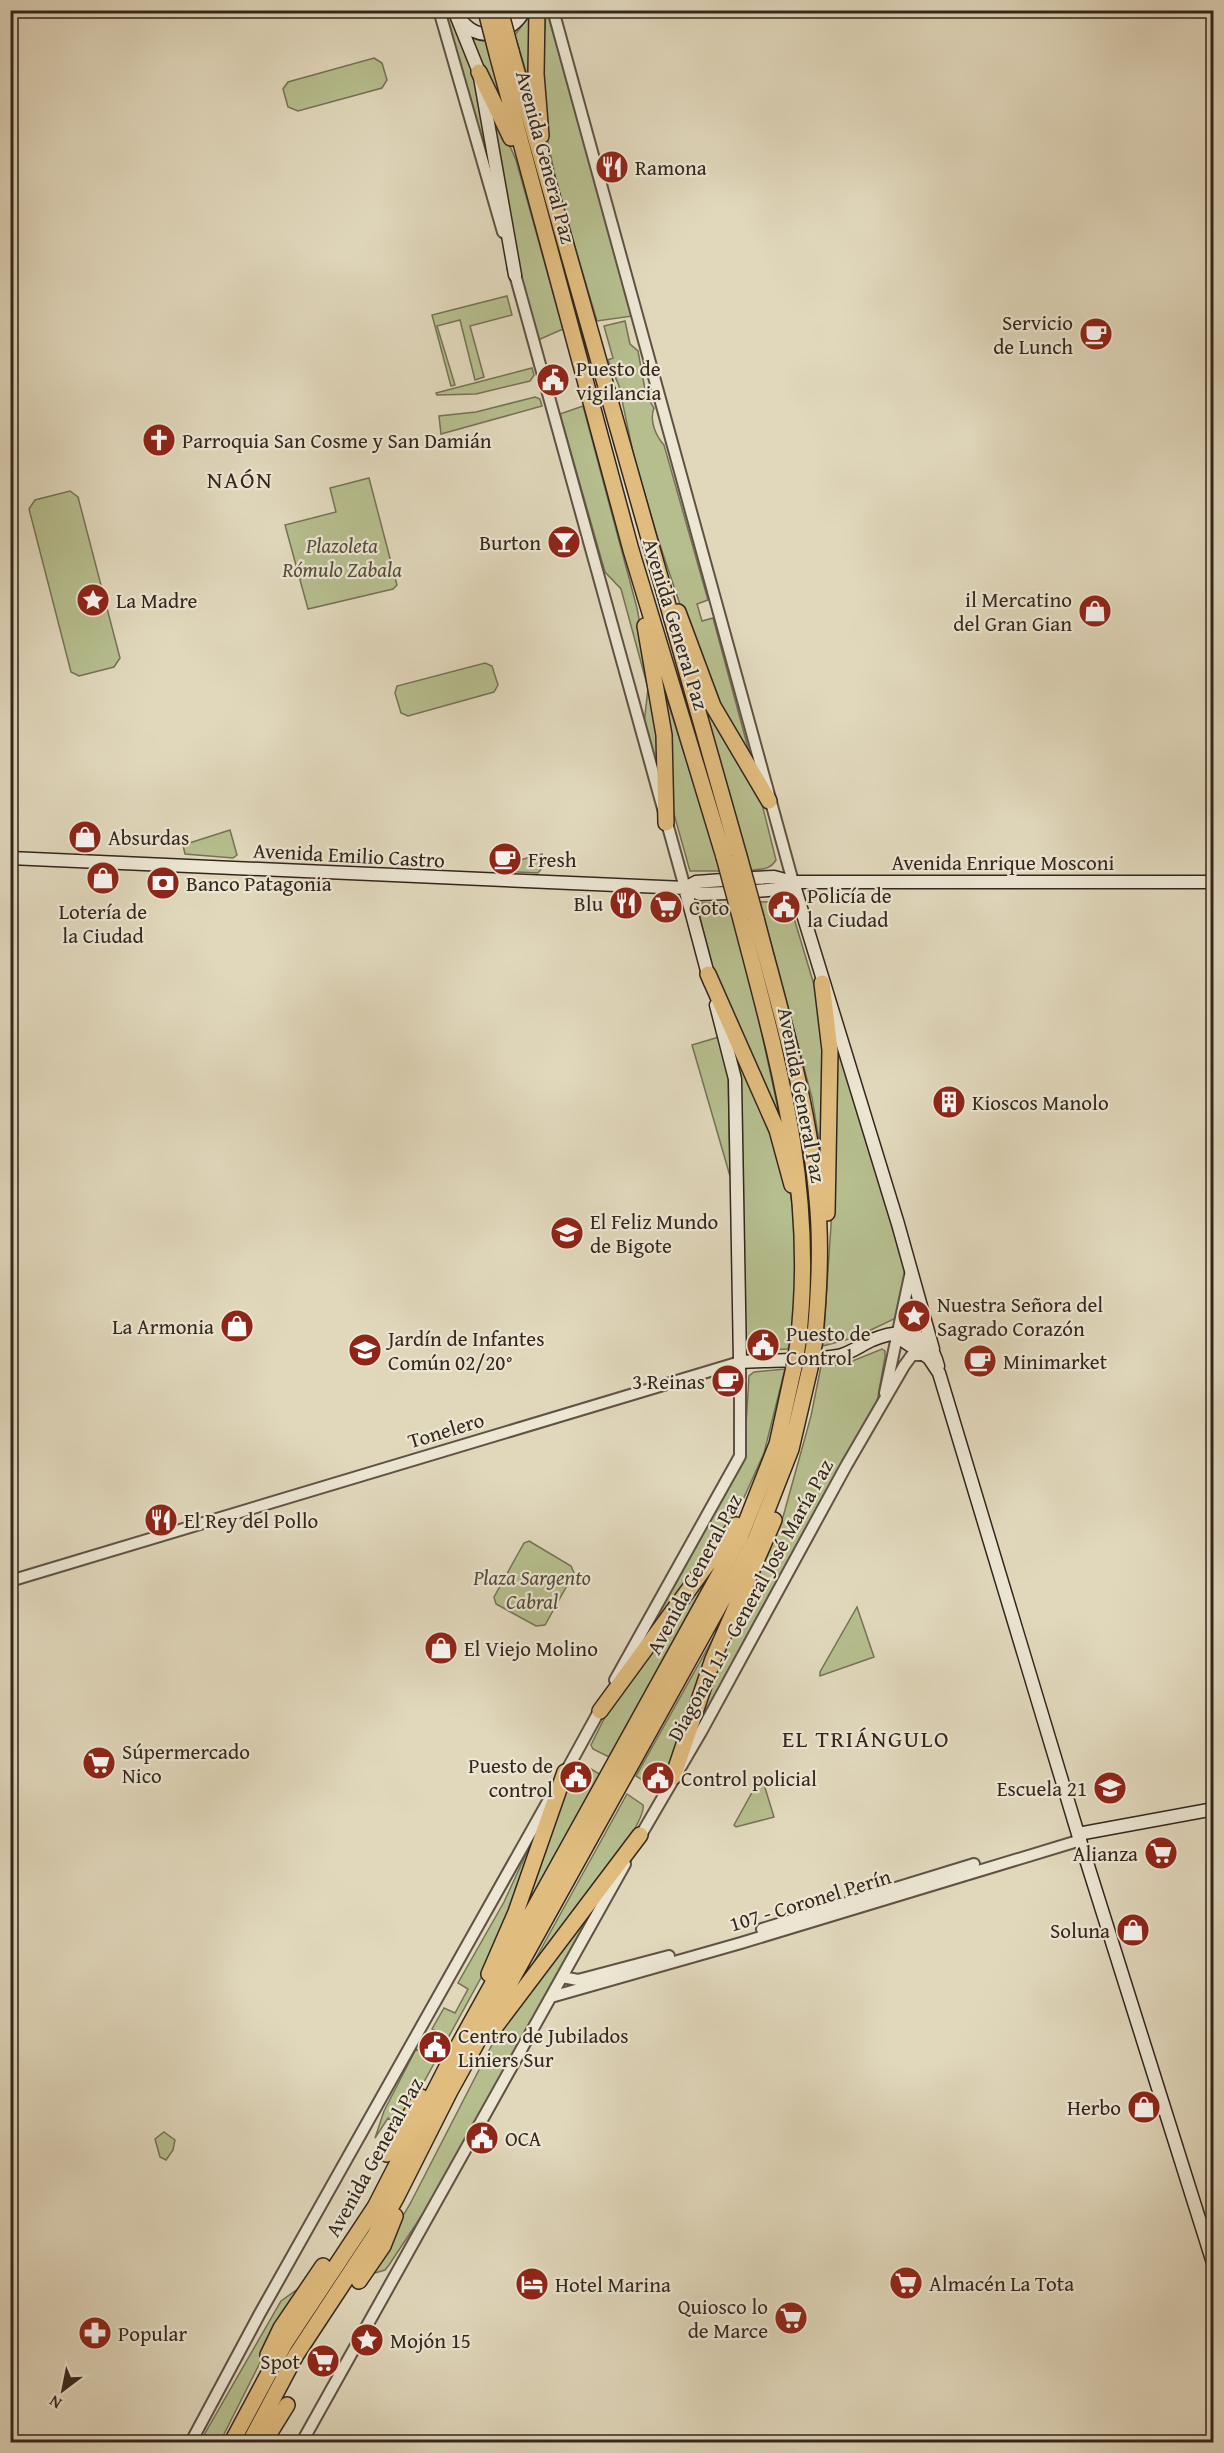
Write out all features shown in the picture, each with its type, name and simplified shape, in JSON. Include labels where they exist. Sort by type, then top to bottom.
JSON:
[{"type":"highway","points":[[537,10],[536,82],[544,175]]},
{"type":"highway","name":"Avenida General Paz","points":[[491,12],[544,175],[644,524],[749,919],[800,1086],[810,1140],[817,1200],[820,1270],[806,1344],[794,1367],[784,1447]]},
{"type":"highway","name":"Avenida General Paz","points":[[504,52],[528,174],[631,550],[732,856]]},
{"type":"highway","points":[[480,72],[528,174]]},
{"type":"highway","points":[[644,524],[713,706],[769,801]]},
{"type":"highway","points":[[631,550],[664,735],[666,823]]},
{"type":"highway","name":"Avenida General Paz","points":[[236,2436],[290,2336],[370,2216],[610,1789],[784,1447],[810,1368],[806,1344],[802,1207],[794,1140],[749,919]]},
{"type":"highway","points":[[708,974],[777,1130],[804,1247]]},
{"type":"highway","points":[[820,1270],[827,1216],[830,1050],[822,983]]},
{"type":"highway","points":[[600,1711],[733,1530],[784,1447]]},
{"type":"highway","points":[[673,1777],[696,1728],[725,1631],[774,1522],[784,1447]]},
{"type":"highway","points":[[460,2053],[516,1912],[566,1772]]},
{"type":"highway","points":[[387,2154],[418,2101],[460,2053],[499,2024],[640,1835]]},
{"type":"highway","name":"Avenida General Paz","points":[[250,2442],[296,2355],[375,2235],[421,2149],[460,2053]]},
{"type":"highway","points":[[359,2281],[390,2230],[421,2149]]},
{"type":"highway","points":[[236,2436],[281,2328],[323,2266]]},
{"type":"highway","points":[[264,2442],[287,2406]]},
{"type":"main road","points":[[454,10],[480,72],[515,275]]},
{"type":"main road","points":[[454,10],[472,29],[486,34],[498,34],[510,28],[525,10]]},
{"type":"main road","name":"Avenida Emilio Castro","points":[[10,858],[437,879],[685,888],[700,894],[726,893]]},
{"type":"main road","points":[[753,878],[774,877],[792,882]]},
{"type":"main road","name":"Avenida Emilio Castro","points":[[685,888],[696,882],[723,880]]},
{"type":"main road","points":[[756,891],[780,889],[792,882]]},
{"type":"main road","name":"Avenida Enrique Mosconi","points":[[792,882],[1214,882]]},
{"type":"main road","name":"Avenida General Paz","points":[[792,882],[911,1270],[930,1354]]},
{"type":"main road","name":"Avenida General Paz","points":[[685,888],[735,1078],[740,1362]]},
{"type":"main road","points":[[896,1336],[930,1354],[939,1373],[1079,1837],[1214,2266]]},
{"type":"main road","name":"Tonelero","points":[[740,1362],[839,1356],[880,1337],[896,1336]]},
{"type":"main road","points":[[1079,1837],[1214,1809]]},
{"type":"main road","points":[[1079,1837],[1214,1816]]},
{"type":"street","name":"Avenida General Paz","points":[[439,10],[685,888]]},
{"type":"street","name":"Avenida General Paz","points":[[553,10],[792,882]]},
{"type":"street","points":[[884,1400],[911,1270]]},
{"type":"street","name":"Diagonal 11 - General José María Paz","points":[[696,1728],[909,1358],[916,1353],[930,1354]]},
{"type":"street","name":"Avenida General Paz","points":[[191,2442],[263,2308],[566,1772],[740,1456],[740,1362]]},
{"type":"street","name":"Tonelero","points":[[10,1581],[740,1362]]},
{"type":"street","points":[[302,2442],[673,1777]]},
{"type":"street","name":"107 - Coronel Perín","points":[[562,1977],[578,1980],[708,1946],[941,1872],[1079,1837]]},
{"type":"street","name":"107 - Coronel Perín","points":[[551,1996],[741,1943],[1079,1837]]},
{"type":"green space","points":[[546,10],[633,316],[597,321],[558,190],[547,138],[542,66]]},
{"type":"green space","points":[[444,11],[448,11],[472,68],[496,192]]},
{"type":"green space","points":[[531,13],[530,86],[515,35]]},
{"type":"green space","points":[[469,34],[487,41],[505,108],[494,93]]},
{"type":"green space","points":[[374,58],[382,63],[387,80],[382,88],[298,111],[288,107],[283,89],[288,82]]},
{"type":"green space","points":[[486,92],[516,160],[563,329],[536,341],[518,274]]},
{"type":"green space","points":[[507,296],[512,315],[470,326],[484,377],[475,380],[460,320],[437,326],[455,385],[451,386],[432,315]]},
{"type":"green space","points":[[625,321],[630,344],[638,351],[646,395],[654,408],[652,418],[654,428],[664,445],[708,600],[697,604],[702,621],[713,618],[751,759],[701,667],[657,536],[634,457],[619,386],[608,360],[613,358],[604,326]]},
{"type":"green space","points":[[532,368],[534,375],[530,381],[476,394],[437,395],[436,393]]},
{"type":"green space","points":[[535,397],[540,399],[542,406],[441,434],[439,416],[476,412]]},
{"type":"green space","points":[[583,406],[637,608],[657,718],[660,783],[644,724],[648,688],[621,589],[605,572],[560,414]]},
{"type":"green space","name":"Plazoleta Rómulo Zabala","points":[[369,478],[397,585],[393,589],[308,609],[285,525],[336,512],[330,488]]},
{"type":"green space","points":[[70,491],[78,497],[120,658],[114,667],[79,676],[71,672],[29,509],[35,500]]},
{"type":"green space","points":[[485,663],[492,666],[498,685],[494,692],[408,716],[401,713],[395,693],[397,686]]},
{"type":"green space","points":[[693,665],[761,800],[776,860],[768,867],[751,870]]},
{"type":"green space","points":[[660,678],[722,871],[690,871],[672,807]]},
{"type":"green space","points":[[230,830],[237,855],[233,858],[185,854],[183,845]]},
{"type":"green space","points":[[542,854],[545,864],[538,873],[500,871],[498,866]]},
{"type":"green space","points":[[786,901],[790,905],[821,1008],[826,1039],[823,1164],[812,1098],[760,902]]},
{"type":"green space","points":[[701,903],[729,904],[755,1002],[786,1146],[718,988],[697,906]]},
{"type":"green space","points":[[834,1036],[906,1269],[896,1318],[856,1337],[823,1346],[834,1180]]},
{"type":"green space","points":[[719,1037],[728,1068],[730,1176],[692,1045]]},
{"type":"green space","points":[[731,1041],[764,1111],[787,1175],[794,1224],[797,1279],[793,1328],[788,1349],[750,1351],[746,1339],[743,1339]]},
{"type":"green space","points":[[882,1349],[885,1351],[885,1357],[877,1402],[700,1721],[729,1630],[783,1517],[811,1416],[821,1366],[845,1364]]},
{"type":"green space","points":[[785,1369],[764,1453],[733,1522],[630,1663],[744,1458],[749,1376],[754,1372]]},
{"type":"green space","name":"Plaza Sargento Cabral","points":[[529,1541],[571,1566],[574,1573],[545,1625],[536,1626],[496,1604],[494,1597],[524,1543]]},
{"type":"green space","points":[[714,1566],[609,1757],[593,1749],[591,1745],[610,1707]]},
{"type":"green space","points":[[857,1607],[874,1657],[820,1676],[820,1672]]},
{"type":"green space","points":[[720,1626],[680,1741],[661,1780],[653,1787],[636,1776]]},
{"type":"green space","points":[[582,1767],[588,1767],[601,1775],[522,1915],[564,1793]]},
{"type":"green space","points":[[762,1778],[774,1817],[736,1827],[734,1825]]},
{"type":"green space","points":[[627,1794],[643,1805],[640,1818],[629,1838],[591,1894],[521,1985]]},
{"type":"green space","points":[[540,1824],[510,1916],[488,1965],[408,2111],[399,2124],[388,2118],[375,2138],[384,2111],[416,2049],[435,2059],[447,2037],[432,2029],[444,2008],[455,2013],[468,1989],[458,1983],[504,1902]]},
{"type":"green space","points":[[606,1888],[426,2209],[385,2270],[368,2275],[410,2204],[499,2031]]},
{"type":"green space","points":[[164,2132],[175,2140],[173,2150],[166,2160],[160,2157],[155,2139]]},
{"type":"green space","points":[[309,2281],[278,2327],[220,2442],[200,2442],[281,2301]]},
{"type":"place","name":"Ramona","points":[[612,167]]},
{"type":"place","name":"Servicio de Lunch","points":[[1096,334]]},
{"type":"place","name":"Puesto de vigilancia","points":[[553,380]]},
{"type":"place","name":"Parroquia San Cosme y San Damián","points":[[159,440]]},
{"type":"place","name":"Burton","points":[[564,542]]},
{"type":"place","name":"La Madre","points":[[93,600]]},
{"type":"place","name":"il Mercatino del Gran Gian","points":[[1095,611]]},
{"type":"place","name":"Absurdas","points":[[85,837]]},
{"type":"place","name":"Fresh","points":[[505,859]]},
{"type":"place","name":"Lotería de la Ciudad","points":[[103,878]]},
{"type":"place","name":"Banco Patagonia","points":[[163,883]]},
{"type":"place","name":"Blu","points":[[626,903]]},
{"type":"place","name":"Coto","points":[[666,907]]},
{"type":"place","name":"Policía de la Ciudad","points":[[784,907]]},
{"type":"place","name":"Kioscos Manolo","points":[[949,1102]]},
{"type":"place","name":"El Feliz Mundo de Bigote","points":[[567,1233]]},
{"type":"place","name":"Nuestra Señora del Sagrado Corazón","points":[[914,1316]]},
{"type":"place","name":"La Armonia","points":[[237,1326]]},
{"type":"place","name":"Puesto de Control","points":[[763,1345]]},
{"type":"place","name":"Jardín de Infantes Común 02/20°","points":[[365,1350]]},
{"type":"place","name":"Minimarket","points":[[980,1361]]},
{"type":"place","name":"3 Reinas","points":[[728,1381]]},
{"type":"place","name":"El Rey del Pollo","points":[[161,1520]]},
{"type":"place","name":"El Viejo Molino","points":[[441,1648]]},
{"type":"place","name":"Súpermercado Nico","points":[[99,1763]]},
{"type":"place","name":"Puesto de control","points":[[576,1777]]},
{"type":"place","name":"Control policial","points":[[658,1778]]},
{"type":"place","name":"Escuela 21","points":[[1110,1788]]},
{"type":"place","name":"Alianza","points":[[1161,1853]]},
{"type":"place","name":"Soluna","points":[[1133,1930]]},
{"type":"place","name":"Centro de Jubilados Liniers Sur","points":[[435,2047]]},
{"type":"place","name":"Herbo","points":[[1144,2107]]},
{"type":"place","name":"OCA","points":[[482,2138]]},
{"type":"place","name":"Almacén La Tota","points":[[906,2283]]},
{"type":"place","name":"Hotel Marina","points":[[532,2284]]},
{"type":"place","name":"Quiosco lo de Marce","points":[[791,2318]]},
{"type":"place","name":"Popular","points":[[95,2333]]},
{"type":"place","name":"Mojón 15","points":[[367,2340]]},
{"type":"place","name":"Spot","points":[[323,2361]]},
{"type":"district","name":"NAÓN","points":[[240,479]]},
{"type":"district","name":"EL TRIÁNGULO","points":[[866,1738]]}]
